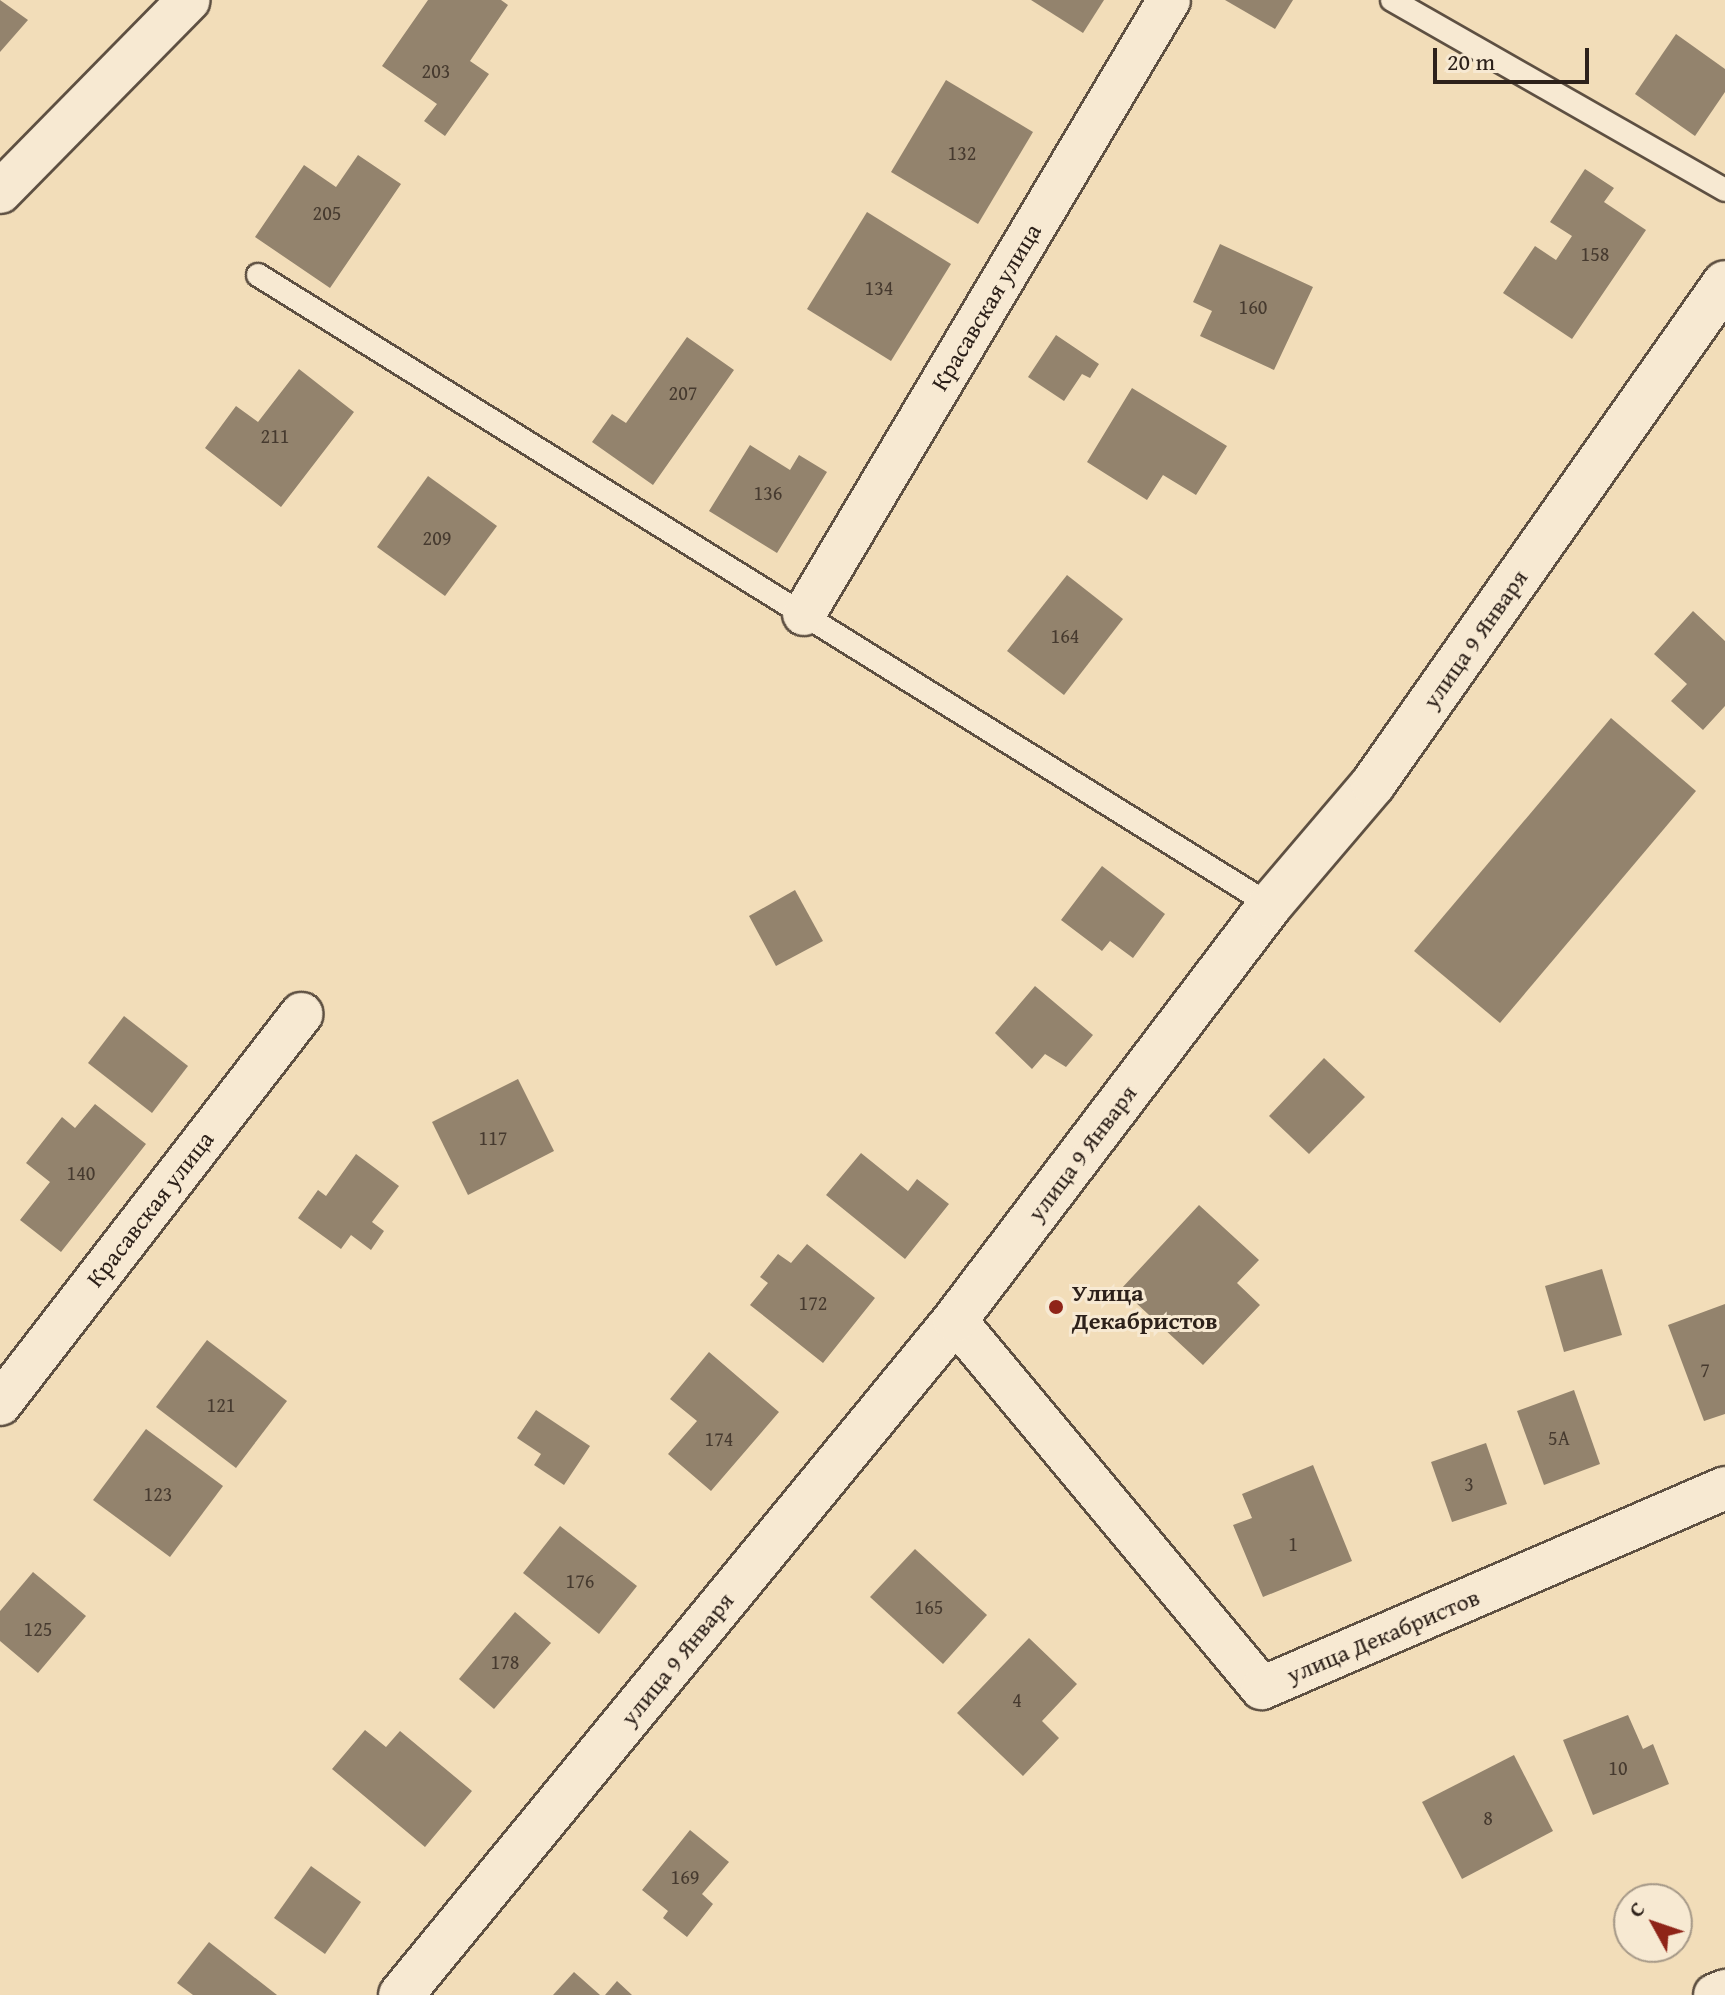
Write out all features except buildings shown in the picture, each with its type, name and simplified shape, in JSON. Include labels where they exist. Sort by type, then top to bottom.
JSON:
[{"type":"main road","name":"улица 9 Января","points":[[401,1995],[955,1320],[1270,905],[1373,784],[1725,283]]},
{"type":"street","points":[[0,192],[189,0]]},
{"type":"street","name":"Красавская улица","points":[[804,614],[1169,0]]},
{"type":"street","name":"Красавская улица","points":[[0,1404],[301,1014]]},
{"type":"street","name":"улица Декабристов","points":[[955,1320],[1262,1688],[1725,1488]]},
{"type":"street","points":[[1715,1995],[1725,1991]]},
{"type":"lane","points":[[1392,0],[1725,190]]},
{"type":"lane","points":[[258,275],[1270,905]]},
{"type":"place","name":"Улица Декабристов","points":[[1056,1307]]}]
